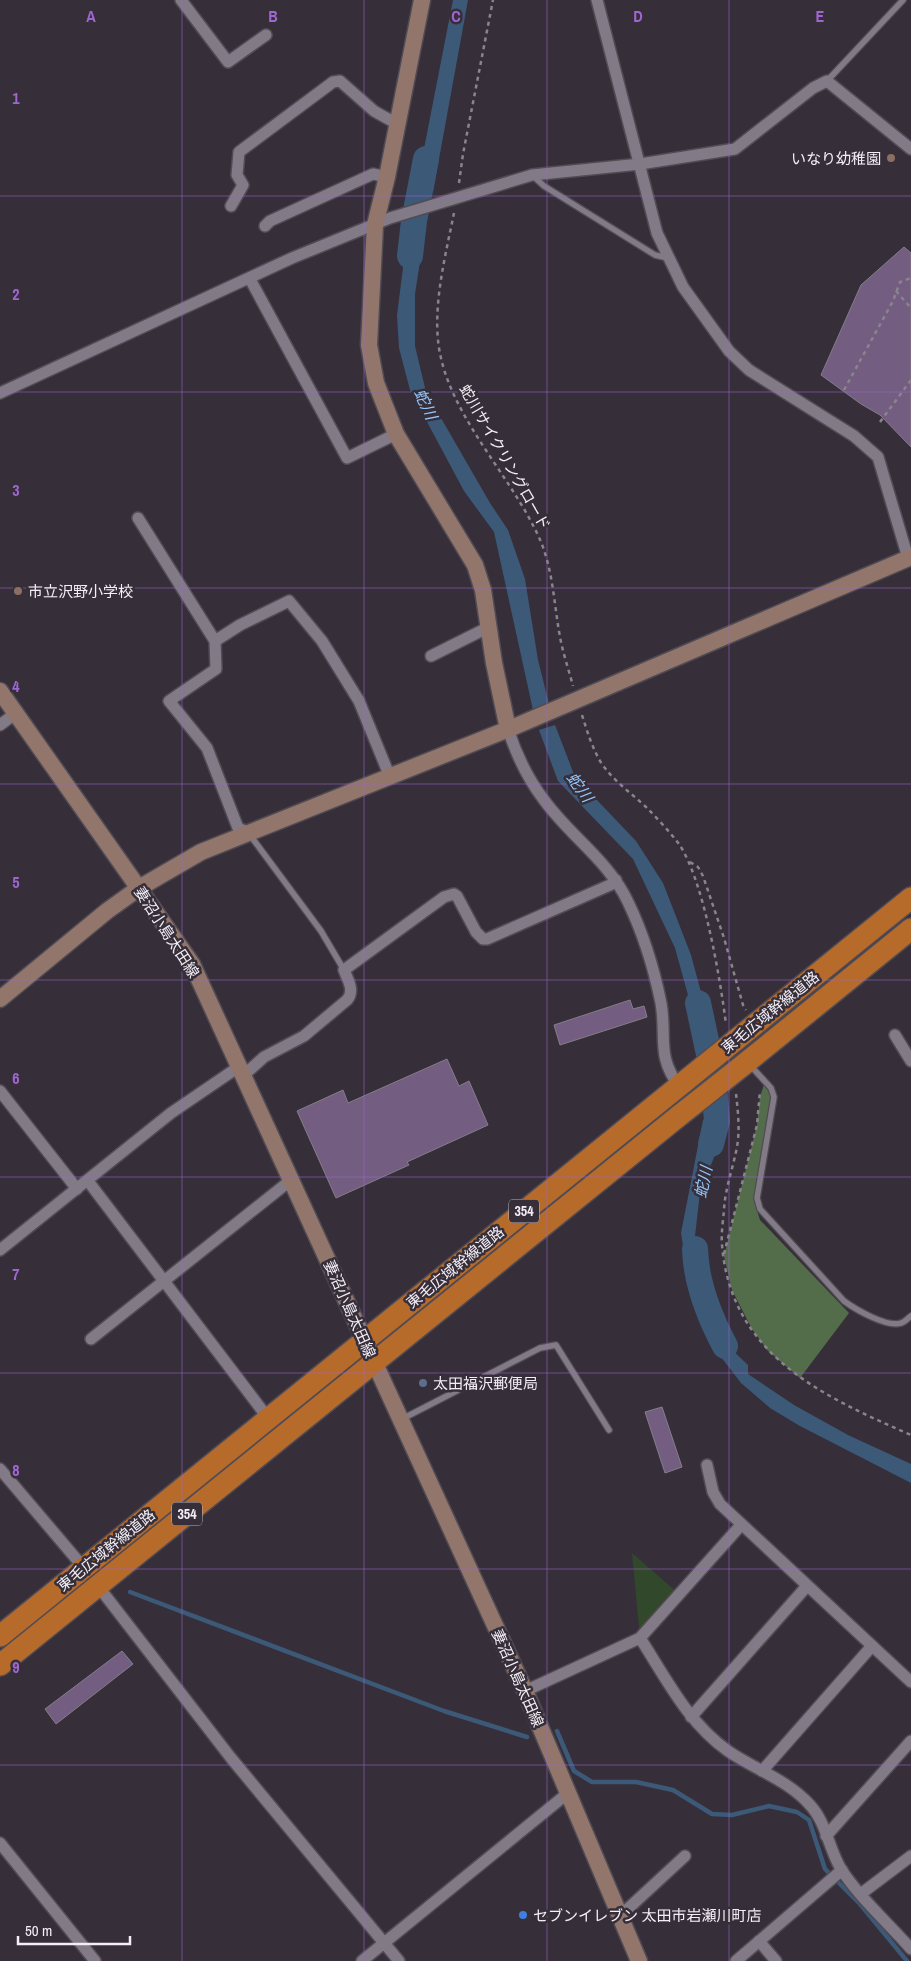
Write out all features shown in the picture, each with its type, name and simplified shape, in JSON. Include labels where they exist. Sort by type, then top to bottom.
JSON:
[{"type":"highway","name":"東毛広域幹線道路","points":[[0,1636],[911,898]]},
{"type":"highway","name":"東毛広域幹線道路","points":[[0,1665],[680,1115],[749,1068],[911,929]]},
{"type":"street","points":[[181,0],[228,62],[266,35]]},
{"type":"street","points":[[422,0],[387,177],[375,225],[369,345],[376,383],[396,434],[470,554],[483,590],[489,627],[516,751],[544,800],[616,880],[636,920],[652,968],[660,1003],[664,1062],[681,1084]]},
{"type":"street","points":[[0,999],[107,911],[139,888],[201,852],[512,728],[575,697],[910,561],[878,457],[854,436],[749,370],[729,351],[684,286],[657,232],[597,0]]},
{"type":"street","points":[[231,206],[243,185],[237,175],[239,152],[333,82],[340,81],[374,111],[390,120],[399,118]]},
{"type":"street","points":[[0,394],[292,258],[456,193],[532,175],[640,164],[736,149],[813,88],[827,81],[911,148]]},
{"type":"street","points":[[265,226],[270,221],[373,174],[387,177]]},
{"type":"street","points":[[250,279],[347,458],[396,434]]},
{"type":"street","points":[[138,518],[216,641],[216,670],[170,700],[207,748],[238,828],[248,832]]},
{"type":"street","points":[[216,641],[240,624],[289,601],[322,641],[360,701],[390,777]]},
{"type":"street","points":[[431,656],[489,627]]},
{"type":"street","name":"妻沼小島太田線","points":[[0,691],[192,964],[525,1691],[639,1961]]},
{"type":"street","points":[[0,725],[16,713]]},
{"type":"street","points":[[0,1250],[171,1113],[264,1057],[304,1036],[351,995],[344,970],[448,895],[454,894],[460,900],[476,932],[483,939],[610,885],[616,880]]},
{"type":"street","points":[[895,1034],[911,1061]]},
{"type":"street","points":[[0,1091],[77,1189]]},
{"type":"street","points":[[88,1180],[268,1418]]},
{"type":"street","points":[[91,1339],[291,1180]]},
{"type":"street","points":[[707,1465],[712,1492],[720,1504],[911,1682]]},
{"type":"street","points":[[0,1469],[84,1568]]},
{"type":"street","points":[[525,1691],[640,1638],[741,1525]]},
{"type":"street","points":[[98,1586],[231,1758],[399,1961]]},
{"type":"street","points":[[691,1717],[807,1586]]},
{"type":"street","points":[[640,1638],[691,1717],[727,1750],[796,1792],[816,1812],[842,1870],[911,1949]]},
{"type":"street","points":[[762,1771],[872,1646]]},
{"type":"street","points":[[826,1836],[911,1741]]},
{"type":"street","points":[[362,1961],[568,1793]]},
{"type":"street","points":[[0,1843],[95,1961]]},
{"type":"street","points":[[620,1916],[685,1856]]},
{"type":"street","points":[[862,1893],[911,1856]]},
{"type":"street","points":[[736,1961],[842,1870]]},
{"type":"street","points":[[759,1941],[776,1961]]},
{"type":"lane","points":[[827,81],[903,0]]},
{"type":"lane","points":[[532,175],[544,186],[655,255],[670,258]]},
{"type":"lane","points":[[248,832],[252,841],[321,931],[344,970]]},
{"type":"lane","points":[[749,1068],[771,1088],[774,1097],[757,1198],[760,1209],[844,1301],[860,1312],[895,1324],[902,1323],[911,1316]]},
{"type":"lane","points":[[400,1420],[540,1348],[556,1345],[608,1430]]},
{"type":"path","points":[[456,193],[494,0]]},
{"type":"path","name":"蛇川サイクリングロード","points":[[455,211],[439,299],[438,340],[442,359],[451,385],[469,422],[519,500],[542,544],[553,582],[561,643],[575,697]]},
{"type":"path","points":[[844,390],[900,282],[911,278]]},
{"type":"path","points":[[896,291],[911,308]]},
{"type":"path","points":[[880,422],[911,380]]},
{"type":"path","points":[[690,862],[698,867],[703,876],[724,938],[743,1005],[747,1010]]},
{"type":"path","points":[[724,1256],[757,1125],[760,1097],[749,1068]]},
{"type":"green space","points":[[765,1081],[774,1097],[754,1201],[760,1220],[849,1313],[800,1378],[768,1351],[752,1329],[732,1290],[724,1256],[757,1125],[760,1097]]},
{"type":"green space","points":[[632,1553],[679,1594],[640,1638]]},
{"type":"water","points":[[453,0],[468,0],[433,192],[415,195]]},
{"type":"water","points":[[427,216],[415,294],[415,346],[426,392],[490,503],[508,530],[525,579],[538,660],[549,704],[533,710],[494,532],[464,491],[410,390],[399,348],[397,315],[409,221]]},
{"type":"water","points":[[555,725],[575,777],[636,841],[663,883],[691,955],[712,1033],[701,1042],[675,948],[633,859],[558,781],[539,730]]},
{"type":"water","points":[[725,1102],[717,1150],[700,1192],[695,1236],[700,1284],[710,1318],[729,1347],[748,1365],[748,1374],[794,1405],[848,1435],[911,1464],[911,1483],[800,1426],[770,1408],[741,1383],[711,1344],[692,1302],[681,1233],[703,1120]]},
{"type":"building","points":[[904,247],[911,253],[911,447],[880,415],[861,404],[821,375],[861,285]]},
{"type":"building","points":[[630,1000],[633,1009],[644,1006],[647,1017],[560,1045],[554,1025]]},
{"type":"building","points":[[447,1059],[459,1086],[469,1081],[488,1125],[407,1162],[409,1165],[336,1198],[297,1111],[343,1090],[348,1103]]},
{"type":"building","points":[[662,1407],[682,1467],[665,1473],[645,1412]]},
{"type":"building","points":[[122,1651],[133,1664],[56,1724],[45,1709]]},
{"type":"waterway","name":"蛇川","points":[[410,256],[414,221],[426,159]]},
{"type":"waterway","name":"蛇川","points":[[698,1003],[713,1073],[717,1121],[711,1144]]},
{"type":"waterway","name":"蛇川","points":[[695,1249],[704,1299],[725,1346]]},
{"type":"waterway","points":[[130,1592],[444,1711],[527,1737]]},
{"type":"waterway","points":[[557,1731],[574,1771],[592,1782],[636,1782],[673,1790],[712,1814],[732,1815],[769,1806],[797,1812],[809,1820],[825,1869],[860,1904],[907,1961]]},
{"type":"place","name":"いなり幼稚園","points":[[891,158]]},
{"type":"place","name":"市立沢野小学校","points":[[18,591]]},
{"type":"place","name":"太田福沢郵便局","points":[[423,1383]]},
{"type":"place","name":"セブンイレブン 太田市岩瀬川町店","points":[[523,1915]]}]
